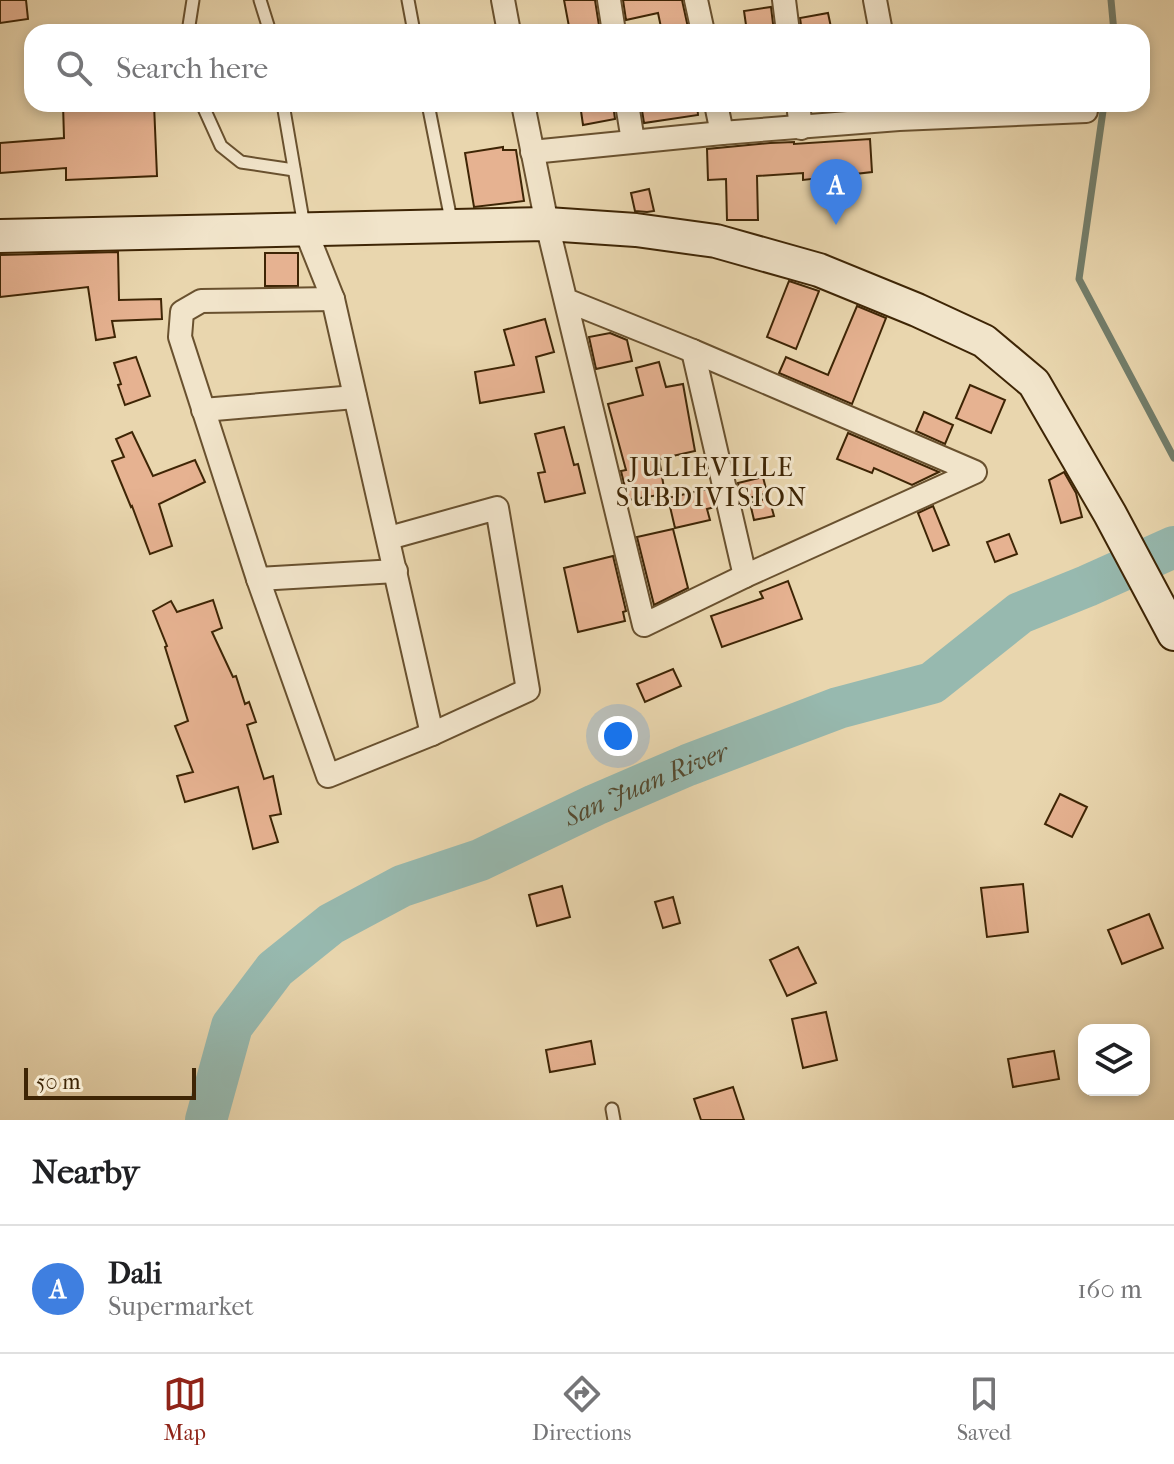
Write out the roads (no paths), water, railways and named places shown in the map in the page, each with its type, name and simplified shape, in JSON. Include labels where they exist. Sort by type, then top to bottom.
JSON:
[{"type":"main road","points":[[0,236],[547,224],[636,230],[716,241],[819,270],[984,341],[1034,383],[1110,514],[1174,634]]},
{"type":"street","points":[[503,0],[508,24]]},
{"type":"street","points":[[609,0],[613,24]]},
{"type":"street","points":[[696,0],[701,24]]},
{"type":"street","points":[[784,0],[787,24]]},
{"type":"street","points":[[875,0],[880,24]]},
{"type":"street","points":[[524,112],[547,224],[644,625],[975,472],[566,300]]},
{"type":"street","points":[[628,112],[633,141]]},
{"type":"street","points":[[718,112],[722,133]]},
{"type":"street","points":[[799,112],[801,128]]},
{"type":"street","points":[[532,152],[801,128],[897,112]]},
{"type":"street","points":[[305,229],[333,299],[432,734]]},
{"type":"street","points":[[333,299],[201,301],[182,312],[180,337],[258,579],[328,776],[432,734],[528,690],[497,508],[389,538]]},
{"type":"street","points":[[693,351],[745,576]]},
{"type":"street","points":[[203,410],[355,397]]},
{"type":"street","points":[[258,579],[396,571]]},
{"type":"lane","points":[[189,24],[193,0]]},
{"type":"lane","points":[[260,0],[268,24]]},
{"type":"lane","points":[[408,0],[412,24]]},
{"type":"lane","points":[[206,112],[221,146],[241,162],[294,170]]},
{"type":"lane","points":[[284,112],[305,229]]},
{"type":"lane","points":[[430,112],[452,226]]},
{"type":"waterway","points":[[1111,0],[1113,24]]},
{"type":"waterway","points":[[1103,112],[1079,279],[1174,458]]},
{"type":"waterway","name":"San Juan River","points":[[206,1120],[232,1026],[275,969],[331,924],[402,886],[480,860],[688,765],[838,708],[932,683],[1020,613],[1174,547]]},
{"type":"place","name":"Dali","points":[[836,225]]},
{"type":"district","name":"JULIEVILLE SUBDIVISION","points":[[712,482]]}]
